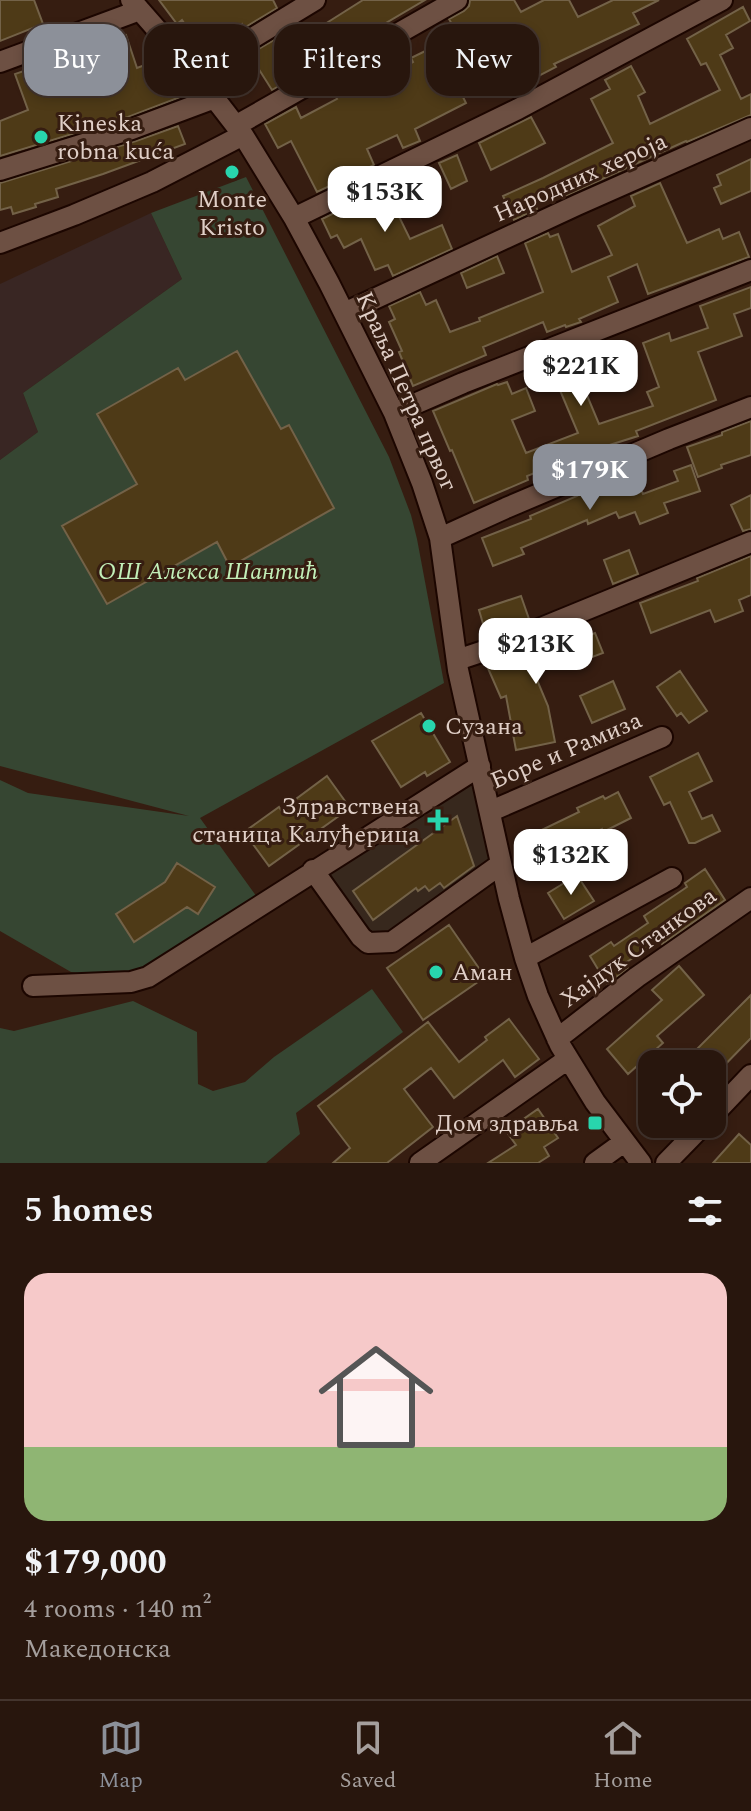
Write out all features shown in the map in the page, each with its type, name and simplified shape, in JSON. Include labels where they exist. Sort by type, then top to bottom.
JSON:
[{"type":"street","points":[[258,35],[315,0]]},
{"type":"street","points":[[0,243],[152,182],[457,0]]},
{"type":"street","points":[[294,218],[518,109],[722,0]]},
{"type":"street","points":[[0,62],[135,3]]},
{"type":"street","name":"Краља Петра првог","points":[[135,3],[153,24]]},
{"type":"street","points":[[0,170],[132,129],[215,98]]},
{"type":"street","name":"Краља Петра првог","points":[[215,98],[240,130],[294,218],[394,413],[440,538],[457,660],[501,864],[525,958],[538,996],[568,1059],[595,1102],[641,1163]]},
{"type":"street","name":"Народних хероја","points":[[344,313],[751,128]]},
{"type":"street","points":[[394,413],[751,270]]},
{"type":"street","points":[[440,538],[751,407]]},
{"type":"street","points":[[457,660],[751,542]]},
{"type":"street","name":"Боре и Рамиза","points":[[491,811],[662,737]]},
{"type":"street","points":[[33,986],[135,982],[148,977],[480,766]]},
{"type":"street","points":[[313,870],[361,937],[368,943],[385,944],[501,864]]},
{"type":"street","points":[[525,958],[672,878]]},
{"type":"street","name":"Хајдук Станкова","points":[[557,1039],[637,977],[751,898]]},
{"type":"street","points":[[420,1163],[568,1059]]},
{"type":"street","points":[[726,1101],[751,1075]]},
{"type":"street","points":[[666,1163],[690,1138]]},
{"type":"street","points":[[595,1163],[624,1142]]},
{"type":"shaded area","points":[[151,213],[182,279],[23,393],[38,432],[0,460],[0,284]]},
{"type":"shaded area","name":"Здравствена станица Калуђерица","points":[[472,771],[493,869],[392,942],[368,943],[313,870]]},
{"type":"green space","name":"ОШ Алекса Шантић","points":[[246,177],[389,457],[417,539],[444,683],[200,818],[262,904],[135,982],[71,972],[0,931],[0,780],[28,793],[189,816],[0,766],[0,460],[38,432],[23,393],[182,279],[151,213]]},
{"type":"green space","points":[[372,989],[403,1032],[296,1113],[300,1134],[266,1163],[0,1163],[0,1028],[14,1031],[133,1001],[197,1032],[198,1084],[213,1091],[245,1082],[274,1057]]},
{"type":"building","points":[[0,0],[34,0],[43,24],[24,24],[24,32],[0,41]]},
{"type":"building","points":[[159,0],[273,0],[277,8],[251,24],[185,24],[182,20],[177,24]]},
{"type":"building","points":[[363,0],[425,0],[384,24],[325,24]]},
{"type":"building","points":[[470,0],[514,0],[521,12],[544,0],[569,0],[578,17],[613,0],[659,0],[633,13],[639,24],[554,64],[556,67],[539,76],[539,24],[452,24],[449,19],[469,6]]},
{"type":"building","points":[[743,7],[750,21],[726,35],[733,48],[720,55],[741,99],[751,94],[751,115],[565,196],[563,191],[535,204],[537,209],[514,220],[503,196],[613,143],[591,99],[610,89],[605,80],[631,66],[645,92],[638,96],[650,124],[720,90],[706,63],[701,65],[687,39]]},
{"type":"building","points":[[274,40],[272,90],[258,68],[258,49]]},
{"type":"building","name":"Kineska robna kuća","points":[[128,41],[137,68],[144,65],[144,96],[183,96],[128,117],[0,156],[0,121],[28,110],[15,74],[24,71],[24,96],[128,96]]},
{"type":"building","points":[[426,51],[426,96],[462,96],[466,103],[415,129],[420,141],[403,148],[397,135],[367,149],[374,165],[317,192],[291,141],[278,148],[265,124],[296,107],[301,118],[337,99],[335,96],[410,96],[411,58]]},
{"type":"building","points":[[531,117],[545,143],[491,170],[479,143]]},
{"type":"building","points":[[178,126],[185,144],[56,189],[58,197],[35,204],[36,207],[13,214],[11,207],[0,210],[0,183]]},
{"type":"building","points":[[457,155],[467,181],[451,189],[439,163]]},
{"type":"building","points":[[751,159],[751,191],[721,204],[714,188],[721,185],[717,175]]},
{"type":"building","points":[[660,183],[687,243],[719,229],[723,239],[739,232],[749,257],[648,294],[637,264],[608,277],[618,302],[566,327],[547,332],[543,322],[483,347],[486,355],[413,386],[389,322],[395,319],[389,306],[420,292],[426,305],[436,300],[450,332],[480,321],[479,318],[543,292],[525,243],[548,233],[550,237],[558,234],[572,272],[612,255],[598,226],[635,206],[631,196]]},
{"type":"building","points":[[385,188],[410,239],[442,225],[452,249],[393,276],[388,265],[375,270],[361,239],[344,248],[337,235],[331,238],[322,219]]},
{"type":"building","points":[[497,256],[504,273],[467,288],[461,273]]},
{"type":"building","points":[[751,287],[751,308],[734,314],[742,336],[698,352],[716,400],[636,431],[638,436],[597,449],[599,455],[569,467],[566,460],[474,503],[433,411],[497,384],[507,382],[512,394],[526,388],[535,411],[512,420],[526,453],[578,433],[554,376],[587,362],[598,388],[586,393],[599,424],[653,406],[647,392],[659,387],[643,343],[669,333],[671,341],[708,328],[700,306]]},
{"type":"building","points":[[237,351],[281,429],[289,425],[334,508],[230,567],[217,542],[107,604],[62,526],[137,484],[97,414],[178,368],[185,380]]},
{"type":"building","points":[[751,421],[751,455],[698,477],[687,447]]},
{"type":"building","points":[[691,465],[700,491],[664,503],[668,513],[640,524],[635,512],[619,518],[616,512],[588,524],[587,520],[521,548],[524,554],[493,566],[482,538],[531,519],[530,516],[608,479],[610,484],[634,474],[643,494],[678,481],[674,471]]},
{"type":"building","points":[[751,495],[751,529],[743,531],[731,505]]},
{"type":"building","points":[[629,550],[638,574],[613,584],[604,560]]},
{"type":"building","points":[[751,556],[751,595],[739,600],[743,611],[715,622],[710,610],[651,633],[640,603]]},
{"type":"building","points":[[521,596],[529,619],[486,634],[479,610]]},
{"type":"building","points":[[582,632],[584,637],[595,633],[603,653],[571,665],[567,655],[532,668],[548,706],[555,742],[516,750],[506,696],[501,698],[487,666],[548,640],[549,645]]},
{"type":"building","points":[[680,671],[707,711],[689,723],[681,713],[677,716],[657,687]]},
{"type":"building","points":[[613,681],[625,709],[592,723],[580,696]]},
{"type":"building","points":[[421,713],[450,762],[427,776],[425,772],[401,787],[372,741]]},
{"type":"building","points":[[698,753],[712,781],[689,792],[702,819],[712,815],[720,831],[689,843],[670,802],[664,805],[650,777]]},
{"type":"building","points":[[327,776],[350,808],[269,866],[244,832],[279,807],[281,810]]},
{"type":"building","points":[[618,792],[631,818],[569,845],[571,849],[534,867],[521,840],[579,812],[577,808]]},
{"type":"building","points":[[457,816],[474,866],[444,888],[440,883],[429,891],[425,886],[418,891],[416,888],[373,920],[353,891]]},
{"type":"building","points":[[177,863],[215,887],[198,914],[187,907],[134,942],[116,914],[165,882]]},
{"type":"building","points":[[705,869],[725,900],[662,944],[660,941],[625,963],[628,968],[607,984],[590,956],[611,942],[614,946],[648,923],[644,916],[687,887],[685,883]]},
{"type":"building","points":[[577,875],[594,901],[564,919],[548,893]]},
{"type":"building","name":"Аман","points":[[449,925],[485,977],[423,1020],[387,968]]},
{"type":"building","points":[[679,966],[704,995],[657,1036],[663,1043],[655,1050],[638,1050],[638,1065],[628,1074],[607,1049],[662,1000],[652,990]]},
{"type":"building","points":[[751,995],[751,1038],[726,1064],[726,1050],[696,1050]]},
{"type":"building","points":[[509,1019],[539,1059],[515,1077],[503,1060],[454,1098],[431,1068],[404,1089],[433,1127],[387,1163],[333,1163],[350,1148],[318,1106],[428,1022],[459,1062]]},
{"type":"building","points":[[538,1109],[558,1138],[544,1147],[549,1156],[538,1163],[488,1163],[516,1145],[506,1131]]},
{"type":"building","points":[[739,1134],[751,1145],[751,1163],[713,1163]]},
{"type":"place","name":"Kineska robna kuća","points":[[41,137]]},
{"type":"place","name":"Monte Kristo","points":[[232,172]]},
{"type":"place","name":"Сузана","points":[[429,726]]},
{"type":"place","name":"Здравствена станица Калуђерица","points":[[438,820]]},
{"type":"place","name":"Аман","points":[[436,972]]},
{"type":"place","name":"Дом здравља","points":[[595,1123]]}]
